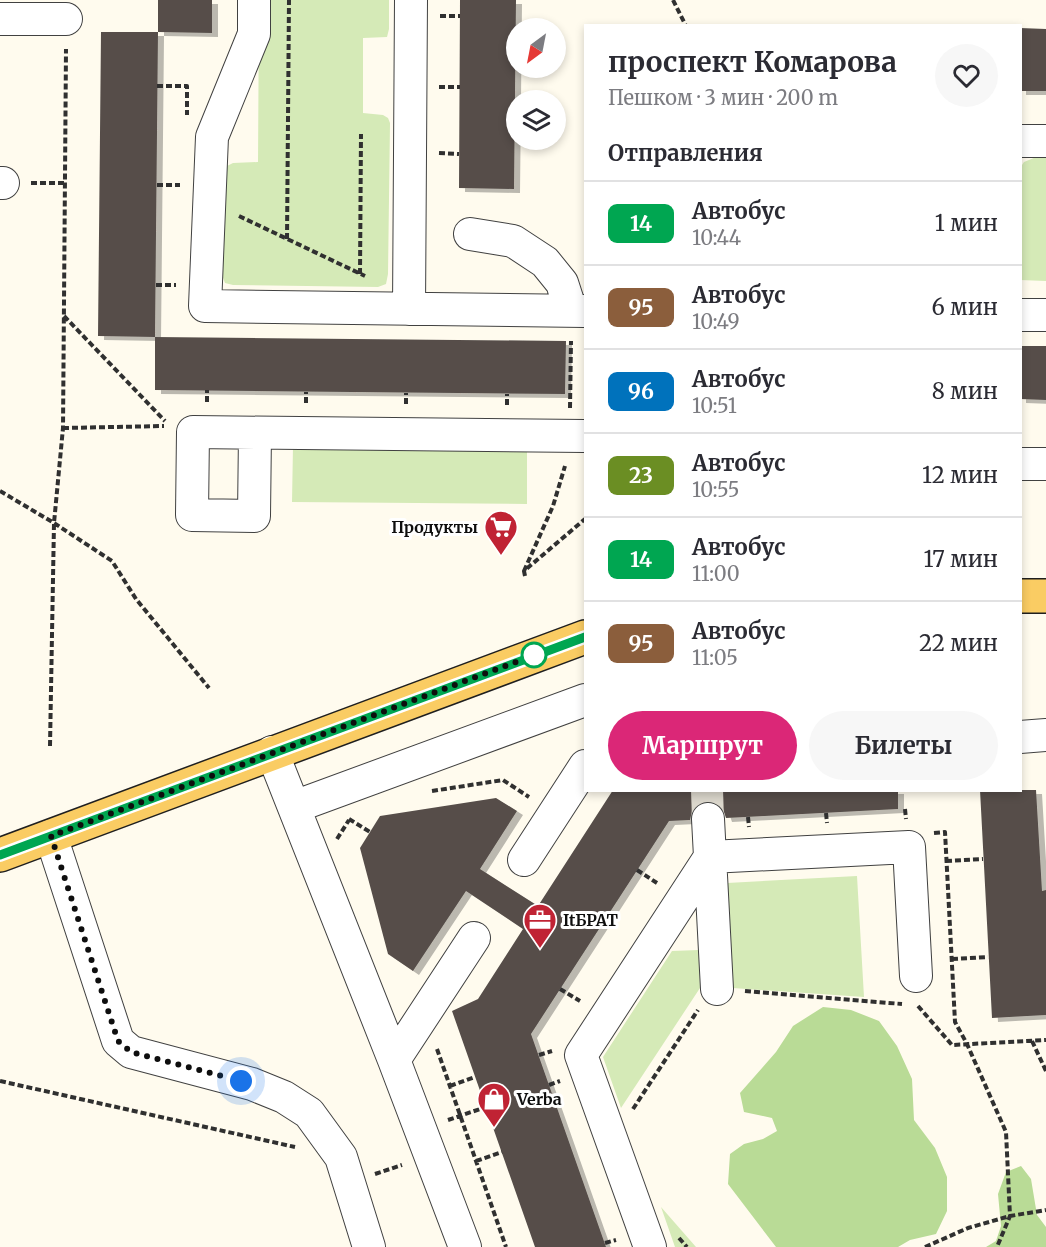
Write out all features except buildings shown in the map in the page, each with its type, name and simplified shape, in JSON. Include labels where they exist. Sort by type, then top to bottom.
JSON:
[{"type":"main road","points":[[1022,596],[1046,596]]},
{"type":"main road","points":[[0,855],[584,637]]},
{"type":"lane","points":[[254,0],[254,34],[212,136],[198,194],[205,306],[578,311]]},
{"type":"lane","points":[[409,309],[411,0]]},
{"type":"lane","points":[[0,19],[66,19]]},
{"type":"lane","points":[[1022,141],[1046,141]]},
{"type":"lane","points":[[470,234],[513,241],[545,262],[562,283],[578,311]]},
{"type":"lane","points":[[1022,315],[1046,315]]},
{"type":"lane","points":[[255,433],[578,436]]},
{"type":"lane","points":[[1022,464],[1046,464]]},
{"type":"lane","points":[[294,807],[584,700]]},
{"type":"lane","points":[[1022,737],[1046,735]]},
{"type":"lane","points":[[272,752],[465,1247]]},
{"type":"lane","points":[[524,860],[584,768]]},
{"type":"lane","points":[[708,819],[717,989]]},
{"type":"lane","points":[[51,836],[118,1041],[131,1052],[252,1084],[285,1097],[309,1113],[341,1157],[369,1247]]},
{"type":"lane","points":[[710,857],[909,847],[913,995]]},
{"type":"lane","points":[[650,1247],[581,1055],[710,857]]},
{"type":"lane","points":[[394,1060],[474,938]]},
{"type":"path","points":[[287,239],[289,0]]},
{"type":"path","points":[[673,0],[685,24]]},
{"type":"path","points":[[50,746],[54,523],[63,428],[66,19]]},
{"type":"path","points":[[157,86],[187,86]]},
{"type":"path","points":[[360,308],[361,134]]},
{"type":"path","points":[[156,185],[198,194],[368,278]]},
{"type":"path","points":[[156,285],[186,285]]},
{"type":"path","points":[[578,311],[578,436],[570,449],[553,506],[524,574],[584,520]]},
{"type":"path","points":[[63,428],[170,425],[64,316]]},
{"type":"path","points":[[0,491],[112,561],[136,599],[209,688]]},
{"type":"path","points":[[349,819],[370,832]]},
{"type":"path","points":[[946,861],[983,859]]},
{"type":"path","points":[[637,870],[662,886]]},
{"type":"path","points":[[952,959],[988,957]]},
{"type":"path","points":[[560,989],[585,1005]]},
{"type":"path","points":[[612,1140],[712,989],[913,995],[952,1045],[1046,1040]]},
{"type":"path","points":[[955,1022],[1006,1131],[1010,1216],[997,1247]]},
{"type":"path","points":[[1032,1041],[1046,1071]]},
{"type":"path","points":[[435,1045],[506,1247]]},
{"type":"path","points":[[538,1055],[556,1049]]},
{"type":"path","points":[[450,1086],[476,1077]]},
{"type":"path","points":[[0,1081],[295,1147]]},
{"type":"path","points":[[419,1130],[486,1107]]},
{"type":"path","points":[[476,1161],[502,1152]]},
{"type":"path","points":[[341,1157],[375,1174]]},
{"type":"path","points":[[925,1247],[968,1228],[1010,1216],[1046,1210]]},
{"type":"green space","points":[[259,0],[389,0],[387,37],[363,38],[363,113],[383,115],[390,123],[386,284],[378,287],[225,283],[222,275],[225,167],[233,163],[258,162]]},
{"type":"green space","points":[[1046,153],[1046,281],[1022,280],[1022,165]]},
{"type":"green space","points":[[293,446],[527,448],[527,504],[292,502]]},
{"type":"green space","points":[[857,876],[864,997],[733,988],[727,883]]},
{"type":"green space","points":[[699,950],[700,988],[621,1108],[603,1057],[672,951]]},
{"type":"green space","points":[[823,1007],[851,1010],[879,1021],[897,1046],[912,1079],[914,1120],[935,1148],[947,1177],[947,1211],[936,1234],[910,1240],[898,1247],[776,1247],[728,1184],[730,1154],[744,1144],[763,1139],[777,1131],[772,1118],[744,1112],[740,1093],[776,1052],[793,1026]]},
{"type":"green space","points":[[1021,1166],[1031,1179],[1037,1215],[1046,1227],[1046,1247],[986,1247],[996,1241],[1001,1226],[998,1194],[1006,1172]]},
{"type":"green space","points":[[661,1207],[696,1247],[675,1247]]},
{"type":"tunnel","points":[[707,792],[708,819]]},
{"type":"bus line","name":"14","points":[[0,855],[584,637]]},
{"type":"place","name":"Продукты","points":[[501,556]]},
{"type":"place","name":"ItБРАТ","points":[[540,949]]},
{"type":"place","name":"Verba","points":[[494,1128]]},
{"type":"route","points":[[241,1081],[131,1052],[118,1041],[51,836],[540,653],[534,655]]}]
